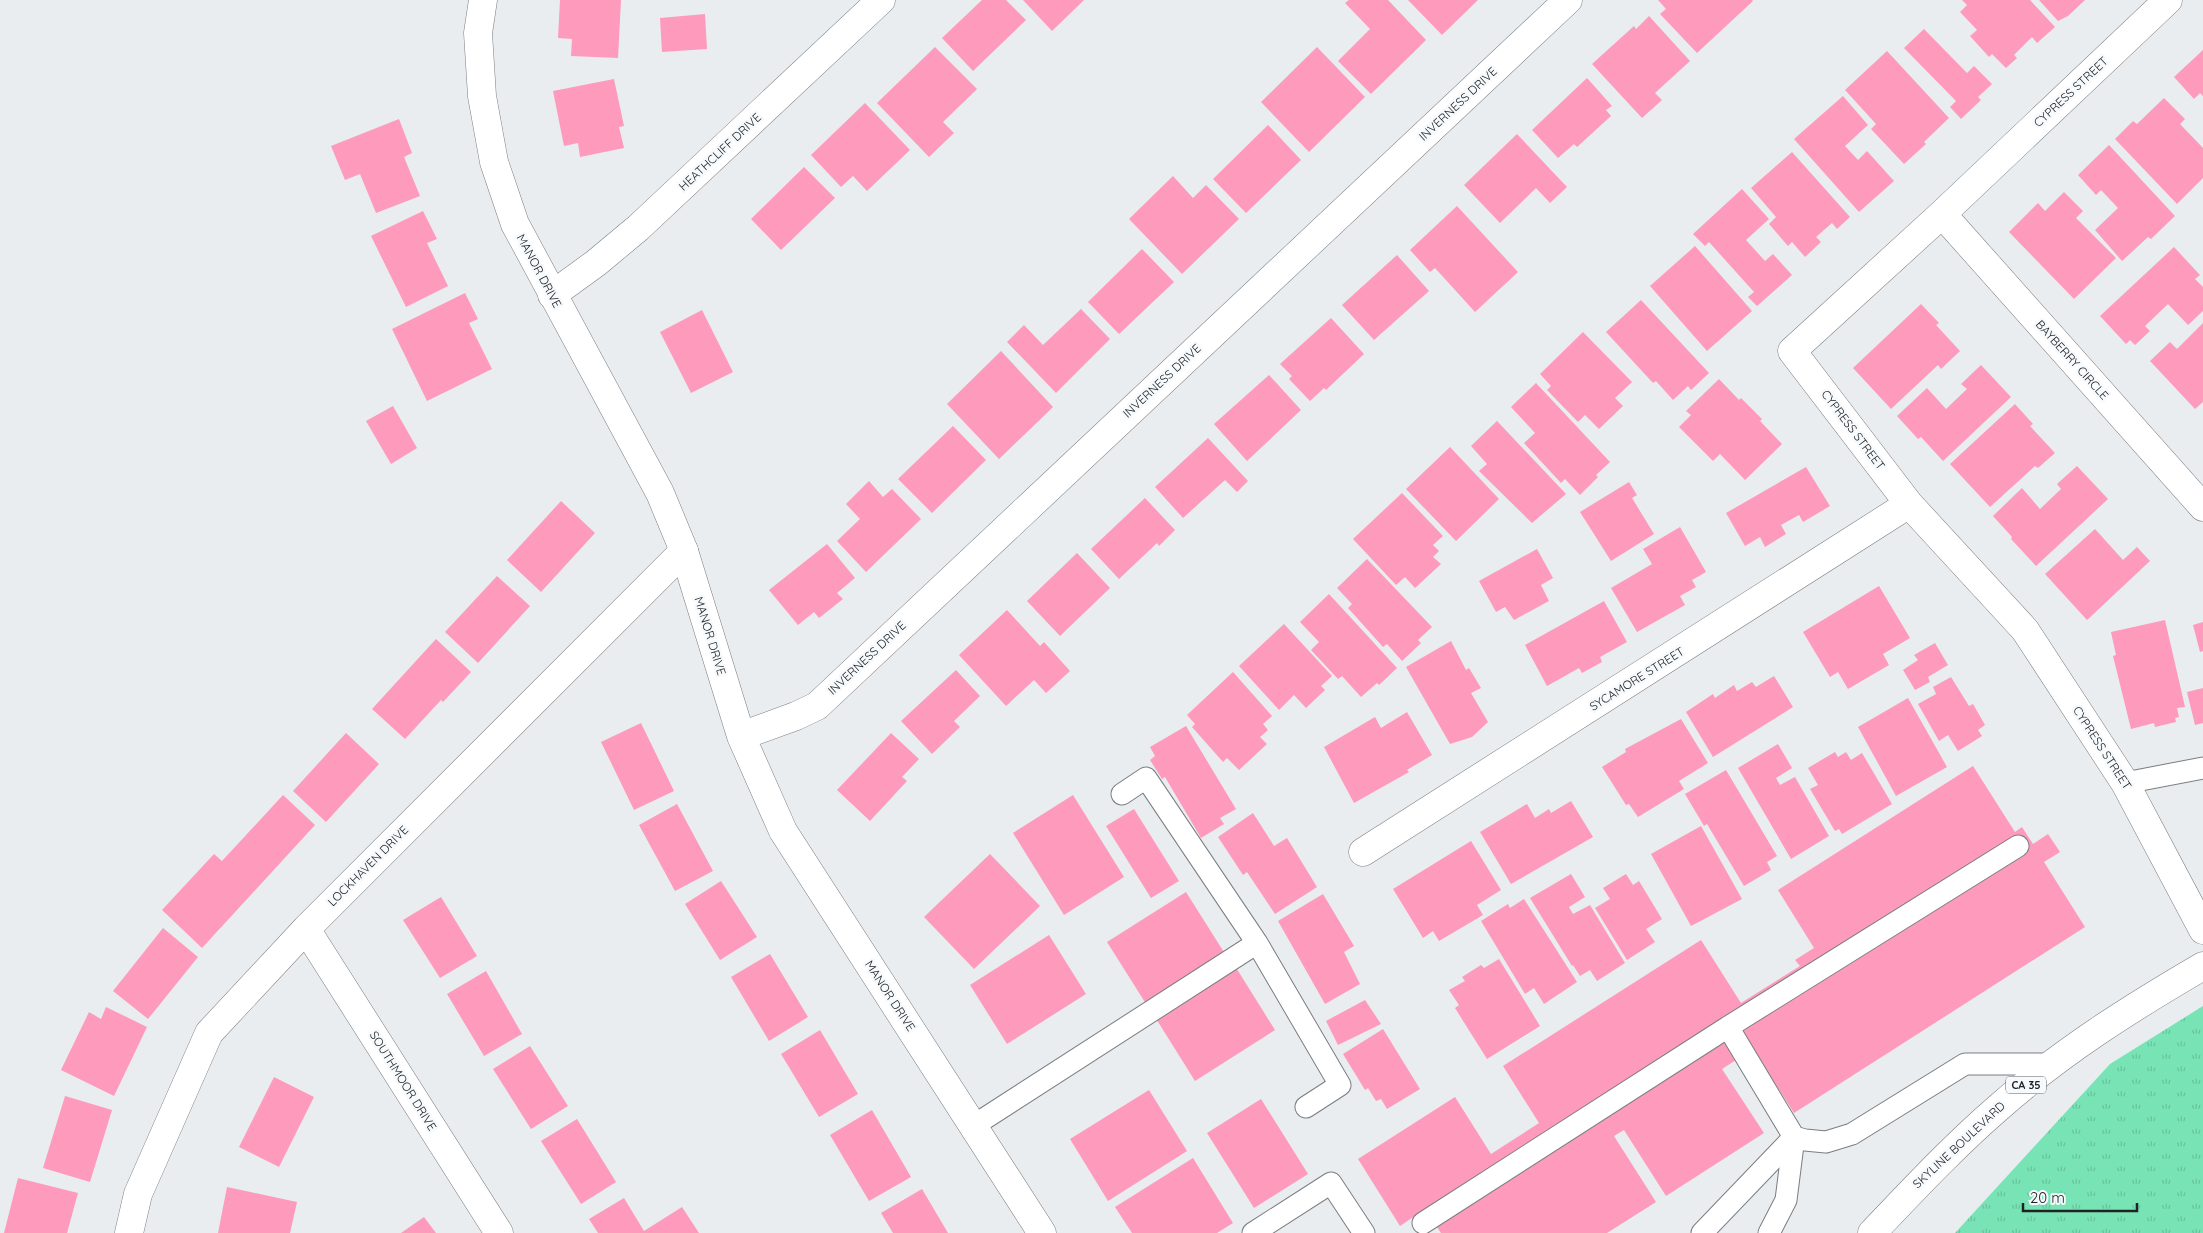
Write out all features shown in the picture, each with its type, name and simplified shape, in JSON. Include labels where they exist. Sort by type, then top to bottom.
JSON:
[{"type":"street","name":"MANOR DRIVE","points":[[483,0],[478,33],[482,96],[494,162],[515,224],[660,493],[684,551],[741,736],[783,831],[1042,1233]]},
{"type":"street","name":"HEATHCLIFF DRIVE","points":[[552,295],[596,263],[638,228],[881,0]]},
{"type":"street","name":"INVERNESS DRIVE","points":[[741,736],[796,716],[817,706],[1568,0]]},
{"type":"street","name":"CYPRESS STREET","points":[[2168,0],[1942,214],[1792,351],[1909,504],[2026,630],[2125,783],[2203,930]]},
{"type":"street","name":"BAYBERRY CIRCLE","points":[[1942,214],[2203,507]]},
{"type":"street","name":"SYCAMORE STREET","points":[[1363,852],[1909,504]]},
{"type":"street","name":"LOCKHAVEN DRIVE","points":[[130,1233],[138,1194],[209,1033],[306,929],[684,551]]},
{"type":"street","name":"SOUTHMOOR DRIVE","points":[[306,929],[500,1233]]},
{"type":"street","name":"SKYLINE BOULEVARD","points":[[1872,1233],[1931,1170],[1999,1107],[2053,1064],[2133,1007],[2203,966]]},
{"type":"lane","points":[[2125,783],[2203,768]]},
{"type":"lane","points":[[1122,794],[1146,778],[1257,943],[1340,1085],[1306,1106]]},
{"type":"lane","points":[[1423,1223],[1728,1027],[2018,846]]},
{"type":"lane","points":[[973,1126],[1257,943]]},
{"type":"lane","points":[[1728,1027],[1794,1137],[1786,1200],[1769,1233]]},
{"type":"lane","points":[[1794,1137],[1826,1142],[1852,1134],[1965,1064],[2053,1064]]},
{"type":"lane","points":[[1702,1233],[1794,1137]]},
{"type":"lane","points":[[1253,1233],[1331,1183],[1364,1233]]},
{"type":"green space","points":[[2203,1006],[2203,1233],[1955,1233],[2110,1064]]},
{"type":"building","points":[[560,0],[621,0],[618,58],[571,56],[572,39],[558,38]]},
{"type":"building","points":[[982,0],[1006,0],[1026,20],[973,71],[942,38]]},
{"type":"building","points":[[1023,0],[1084,0],[1052,31]]},
{"type":"building","points":[[1349,0],[1388,0],[1426,40],[1371,94],[1338,61],[1370,29],[1345,3]]},
{"type":"building","points":[[1408,0],[1478,0],[1442,35]]},
{"type":"building","points":[[1658,0],[1753,1],[1697,53],[1660,14],[1666,9]]},
{"type":"building","points":[[1962,0],[2030,0],[2055,27],[2037,43],[2032,37],[2014,55],[2017,58],[2006,68],[1992,54],[1989,57],[1970,36],[1977,30],[1960,12],[1967,5]]},
{"type":"building","points":[[2039,0],[2085,0],[2068,16],[2058,21]]},
{"type":"building","points":[[705,14],[707,49],[662,52],[660,18]]},
{"type":"building","points":[[1649,16],[1690,61],[1655,93],[1662,100],[1642,118],[1592,64],[1634,26],[1636,29]]},
{"type":"building","points":[[1924,29],[1967,73],[1974,66],[1992,84],[1978,97],[1981,100],[1961,119],[1950,107],[1956,101],[1904,48]]},
{"type":"building","points":[[935,47],[977,89],[943,122],[954,133],[929,157],[877,103]]},
{"type":"building","points":[[1317,47],[1365,97],[1309,152],[1261,102]]},
{"type":"building","points":[[2203,50],[2203,96],[2200,93],[2194,99],[2174,77]]},
{"type":"building","points":[[1887,51],[1949,118],[1924,142],[1926,144],[1904,164],[1871,129],[1876,124],[1845,90]]},
{"type":"building","points":[[1587,78],[1612,106],[1606,110],[1611,116],[1577,147],[1574,144],[1558,158],[1532,130]]},
{"type":"building","points":[[614,79],[624,126],[619,127],[624,148],[580,157],[578,143],[564,146],[553,91]]},
{"type":"building","points":[[1843,96],[1868,125],[1845,146],[1858,160],[1867,151],[1894,181],[1859,212],[1794,139]]},
{"type":"building","points":[[2164,98],[2185,119],[2180,124],[2203,148],[2203,178],[2177,204],[2115,139],[2133,121],[2137,124]]},
{"type":"building","points":[[865,103],[910,150],[867,191],[853,176],[841,187],[811,155]]},
{"type":"building","points":[[399,119],[412,153],[404,157],[420,196],[376,213],[360,174],[345,180],[331,146]]},
{"type":"building","points":[[1268,125],[1301,160],[1246,213],[1213,179]]},
{"type":"building","points":[[1517,134],[1567,187],[1550,203],[1536,188],[1500,223],[1464,185]]},
{"type":"building","points":[[2109,145],[2175,216],[2151,239],[2148,237],[2122,261],[2095,230],[2118,208],[2101,190],[2096,195],[2078,175]]},
{"type":"building","points":[[1792,152],[1850,217],[1837,229],[1832,223],[1816,237],[1821,242],[1805,257],[1792,242],[1788,246],[1769,224],[1776,217],[1751,188]]},
{"type":"building","points":[[804,167],[835,198],[781,250],[751,219]]},
{"type":"building","points":[[1173,176],[1193,198],[1206,185],[1239,219],[1182,274],[1129,219]]},
{"type":"building","points":[[1742,189],[1769,219],[1746,240],[1765,261],[1773,254],[1792,275],[1757,306],[1748,297],[1754,292],[1709,242],[1705,246],[1693,234]]},
{"type":"building","points":[[2064,192],[2083,211],[2076,218],[2116,258],[2074,299],[2009,232],[2038,203],[2045,211]]},
{"type":"building","points":[[1457,206],[1518,272],[1475,312],[1435,268],[1430,272],[1410,250]]},
{"type":"building","points":[[423,211],[437,239],[427,243],[448,286],[406,307],[371,236]]},
{"type":"building","points":[[1695,246],[1752,311],[1707,351],[1650,286]]},
{"type":"building","points":[[2174,247],[2200,275],[2195,279],[2203,287],[2203,311],[2188,325],[2168,304],[2145,326],[2150,331],[2135,345],[2130,340],[2126,344],[2100,316]]},
{"type":"building","points":[[1142,249],[1174,282],[1119,334],[1088,302]]},
{"type":"building","points":[[1397,255],[1429,291],[1374,340],[1342,305]]},
{"type":"building","points":[[465,293],[478,319],[469,323],[492,369],[427,401],[392,329]]},
{"type":"building","points":[[1641,300],[1709,373],[1691,390],[1688,386],[1673,400],[1656,381],[1653,383],[1606,332]]},
{"type":"building","points":[[1921,304],[1939,323],[1936,325],[1960,351],[1941,369],[1938,365],[1891,409],[1853,368]]},
{"type":"building","points":[[1081,309],[1110,339],[1056,393],[1007,342],[1024,325],[1043,345]]},
{"type":"building","points":[[702,310],[733,372],[691,393],[660,332]]},
{"type":"building","points":[[1331,318],[1364,354],[1326,390],[1324,388],[1310,401],[1289,379],[1292,376],[1280,364]]},
{"type":"building","points":[[2203,323],[2203,402],[2195,409],[2150,361],[2170,342],[2177,349]]},
{"type":"building","points":[[1583,332],[1632,382],[1615,398],[1623,406],[1599,429],[1585,415],[1578,422],[1547,390],[1551,386],[1540,374]]},
{"type":"building","points":[[1001,351],[1053,407],[999,459],[947,404]]},
{"type":"building","points":[[1981,365],[2011,397],[1943,461],[1921,437],[1918,439],[1897,416],[1927,388],[1946,409],[1967,389],[1961,384]]},
{"type":"building","points":[[1269,375],[1301,410],[1247,461],[1214,424]]},
{"type":"building","points":[[1719,379],[1739,400],[1741,398],[1762,419],[1760,421],[1782,444],[1745,480],[1720,454],[1713,461],[1679,427],[1691,415],[1686,411]]},
{"type":"building","points":[[1536,383],[1610,462],[1596,475],[1598,477],[1580,495],[1565,479],[1561,483],[1524,443],[1535,433],[1511,407]]},
{"type":"building","points":[[2015,404],[2033,424],[2030,426],[2055,453],[2038,468],[2035,466],[1990,507],[1950,464]]},
{"type":"building","points":[[393,406],[417,448],[391,464],[366,421]]},
{"type":"building","points":[[1497,421],[1566,494],[1532,523],[1479,471],[1487,464],[1471,446]]},
{"type":"building","points":[[953,426],[986,460],[932,513],[898,479]]},
{"type":"building","points":[[1208,438],[1248,481],[1237,492],[1225,480],[1183,518],[1155,487]]},
{"type":"building","points":[[1450,447],[1499,499],[1456,541],[1406,489]]},
{"type":"building","points":[[2077,466],[2108,499],[2036,566],[1993,516],[2022,488],[2040,509],[2061,489],[2057,484]]},
{"type":"building","points":[[1806,467],[1830,506],[1803,522],[1799,515],[1781,525],[1786,534],[1765,547],[1760,537],[1745,546],[1726,513]]},
{"type":"building","points":[[869,481],[883,497],[892,489],[921,519],[866,572],[837,541],[860,519],[846,504]]},
{"type":"building","points":[[1629,482],[1637,495],[1632,498],[1654,534],[1611,561],[1580,512]]},
{"type":"building","points":[[1402,493],[1443,536],[1433,545],[1439,551],[1433,557],[1441,564],[1415,588],[1405,577],[1396,585],[1353,539]]},
{"type":"building","points":[[1145,498],[1175,530],[1159,546],[1157,543],[1119,579],[1091,549]]},
{"type":"building","points":[[561,501],[595,533],[541,592],[507,560]]},
{"type":"building","points":[[1680,527],[1706,572],[1692,580],[1696,587],[1680,596],[1685,605],[1637,632],[1611,588],[1652,564],[1643,549]]},
{"type":"building","points":[[2095,529],[2123,560],[2137,547],[2150,561],[2087,620],[2045,574]]},
{"type":"building","points":[[827,544],[855,578],[837,593],[843,599],[819,618],[814,612],[798,625],[769,590]]},
{"type":"building","points":[[1537,549],[1553,578],[1541,585],[1549,601],[1514,620],[1505,607],[1496,612],[1479,581]]},
{"type":"building","points":[[1077,553],[1110,588],[1060,636],[1027,601]]},
{"type":"building","points":[[1367,559],[1432,627],[1418,640],[1421,643],[1402,661],[1387,644],[1383,647],[1348,608],[1352,604],[1337,588]]},
{"type":"building","points":[[497,576],[530,606],[478,663],[445,632]]},
{"type":"building","points":[[1879,586],[1910,638],[1883,654],[1889,665],[1848,689],[1838,672],[1830,677],[1803,632]]},
{"type":"building","points":[[1329,594],[1397,668],[1379,685],[1377,683],[1361,697],[1342,676],[1338,679],[1311,650],[1319,642],[1300,622]]},
{"type":"building","points":[[1604,601],[1627,642],[1600,657],[1602,662],[1582,673],[1579,668],[1547,686],[1525,645]]},
{"type":"building","points":[[1007,610],[1040,646],[1044,642],[1070,671],[1046,693],[1034,680],[1006,706],[959,655]]},
{"type":"building","points":[[2165,620],[2185,707],[2177,708],[2179,717],[2175,718],[2176,722],[2155,727],[2154,723],[2131,729],[2113,656],[2116,655],[2111,632]]},
{"type":"building","points":[[2203,622],[2203,651],[2200,652],[2193,625]]},
{"type":"building","points":[[1284,624],[1332,676],[1321,686],[1325,690],[1306,708],[1294,695],[1279,710],[1239,666]]},
{"type":"building","points":[[436,639],[471,672],[443,702],[441,700],[405,739],[372,709]]},
{"type":"building","points":[[1451,641],[1466,670],[1469,668],[1481,688],[1471,693],[1488,722],[1472,737],[1450,744],[1406,667]]},
{"type":"building","points":[[1935,643],[1948,665],[1928,677],[1930,682],[1915,690],[1903,670],[1918,660],[1914,655]]},
{"type":"building","points":[[956,670],[980,696],[954,721],[960,727],[932,754],[901,721]]},
{"type":"building","points":[[1233,672],[1272,716],[1263,724],[1268,730],[1260,737],[1267,744],[1239,770],[1227,758],[1223,762],[1192,727],[1195,724],[1187,715]]},
{"type":"building","points":[[1774,676],[1793,707],[1713,757],[1686,712],[1713,694],[1715,698],[1734,685],[1737,691],[1752,682],[1756,687]]},
{"type":"building","points":[[1951,677],[1969,706],[1973,704],[1985,725],[1978,730],[1982,736],[1958,751],[1948,735],[1939,741],[1918,704],[1936,694],[1933,687]]},
{"type":"building","points":[[2203,688],[2203,723],[2195,725],[2187,692]]},
{"type":"building","points":[[1908,698],[1947,767],[1896,796],[1858,727]]},
{"type":"building","points":[[1407,712],[1432,755],[1407,770],[1409,772],[1354,803],[1324,747],[1375,717],[1381,728]]},
{"type":"building","points":[[1681,719],[1708,763],[1679,781],[1684,789],[1638,817],[1629,804],[1626,805],[1602,767],[1626,752],[1625,749]]},
{"type":"building","points":[[641,723],[674,791],[634,810],[601,742]]},
{"type":"building","points":[[1186,726],[1236,809],[1220,818],[1224,824],[1201,838],[1165,777],[1162,779],[1150,760],[1155,756],[1150,747]]},
{"type":"building","points":[[346,733],[379,764],[326,822],[293,791]]},
{"type":"building","points":[[891,733],[919,759],[902,777],[907,781],[870,821],[837,790]]},
{"type":"building","points":[[1778,744],[1792,768],[1776,778],[1780,785],[1795,777],[1829,836],[1791,859],[1738,768]]},
{"type":"building","points":[[1835,752],[1838,757],[1846,752],[1851,760],[1862,753],[1892,804],[1842,834],[1839,829],[1835,831],[1810,789],[1818,785],[1808,768]]},
{"type":"building","points":[[1973,766],[2015,832],[2022,827],[2033,844],[2048,834],[2060,852],[2044,862],[2085,927],[1794,1113],[1753,1049],[1722,1069],[1764,1133],[1666,1196],[1624,1130],[1614,1136],[1656,1202],[1607,1233],[1441,1233],[1425,1209],[1400,1226],[1358,1159],[1455,1097],[1491,1154],[1539,1123],[1503,1066],[1701,940],[1741,1003],[1800,966],[1795,960],[1814,948],[1778,890]]},
{"type":"building","points":[[1726,770],[1777,856],[1767,862],[1771,870],[1744,886],[1707,824],[1704,826],[1685,794]]},
{"type":"building","points":[[283,795],[315,825],[202,948],[162,910],[214,854],[222,861]]},
{"type":"building","points":[[1073,795],[1124,877],[1064,915],[1013,833]]},
{"type":"building","points":[[1571,801],[1593,837],[1511,884],[1480,832],[1527,804],[1535,818],[1549,809],[1551,813]]},
{"type":"building","points":[[677,804],[713,871],[675,891],[639,825]]},
{"type":"building","points":[[1134,809],[1179,881],[1151,898],[1106,826]]},
{"type":"building","points":[[1253,813],[1274,846],[1287,838],[1317,887],[1275,914],[1247,872],[1243,875],[1218,837]]},
{"type":"building","points":[[1701,826],[1742,899],[1691,926],[1651,854]]},
{"type":"building","points":[[1471,841],[1501,890],[1477,905],[1483,915],[1439,941],[1433,931],[1423,938],[1393,889]]},
{"type":"building","points":[[990,854],[1040,906],[974,969],[924,917]]},
{"type":"building","points":[[1571,874],[1585,897],[1569,907],[1573,914],[1590,905],[1625,963],[1597,981],[1590,970],[1580,976],[1530,898]]},
{"type":"building","points":[[1626,874],[1633,885],[1639,881],[1662,919],[1646,929],[1655,942],[1627,960],[1595,908],[1610,899],[1603,888]]},
{"type":"building","points":[[721,881],[757,937],[720,960],[685,904]]},
{"type":"building","points":[[1186,892],[1227,957],[1148,1007],[1107,942]]},
{"type":"building","points":[[1323,894],[1354,946],[1344,952],[1360,984],[1325,1004],[1278,921]]},
{"type":"building","points":[[441,897],[477,956],[440,978],[403,920]]},
{"type":"building","points":[[1524,899],[1577,982],[1544,1004],[1534,988],[1525,994],[1481,921],[1508,904],[1510,908]]},
{"type":"building","points":[[163,928],[198,957],[148,1019],[113,991]]},
{"type":"building","points":[[1049,935],[1086,994],[1007,1044],[970,985]]},
{"type":"building","points":[[770,954],[808,1017],[769,1041],[731,977]]},
{"type":"building","points":[[1499,959],[1540,1026],[1487,1059],[1455,1008],[1459,1005],[1449,990],[1465,981],[1462,977],[1481,965],[1484,968]]},
{"type":"building","points":[[1235,966],[1275,1030],[1195,1081],[1155,1017]]},
{"type":"building","points":[[486,971],[522,1034],[484,1056],[447,994]]},
{"type":"building","points":[[1365,1000],[1381,1024],[1338,1045],[1326,1021]]},
{"type":"building","points":[[106,1007],[147,1027],[114,1096],[61,1070],[89,1012],[101,1019]]},
{"type":"building","points":[[1383,1029],[1420,1089],[1387,1109],[1381,1099],[1376,1101],[1368,1088],[1365,1090],[1343,1054]]},
{"type":"building","points":[[820,1030],[858,1094],[819,1117],[781,1054]]},
{"type":"building","points":[[530,1046],[568,1106],[531,1129],[493,1069]]},
{"type":"building","points":[[274,1077],[314,1097],[279,1167],[239,1147]]},
{"type":"building","points":[[1149,1090],[1187,1151],[1108,1201],[1070,1139]]},
{"type":"building","points":[[65,1096],[112,1110],[90,1182],[43,1168]]},
{"type":"building","points":[[1261,1099],[1308,1174],[1254,1208],[1207,1133]]},
{"type":"building","points":[[872,1110],[911,1177],[869,1201],[830,1135]]},
{"type":"building","points":[[577,1119],[616,1182],[581,1204],[541,1141]]},
{"type":"building","points":[[1193,1158],[1233,1223],[1217,1233],[1132,1233],[1115,1207]]},
{"type":"building","points":[[18,1178],[78,1193],[67,1233],[4,1233]]},
{"type":"building","points":[[227,1187],[297,1202],[290,1233],[218,1233]]},
{"type":"building","points":[[922,1189],[948,1233],[893,1233],[881,1213]]},
{"type":"building","points":[[624,1198],[644,1231],[682,1207],[699,1233],[598,1233],[589,1219]]},
{"type":"building","points":[[424,1217],[436,1233],[401,1233]]}]
